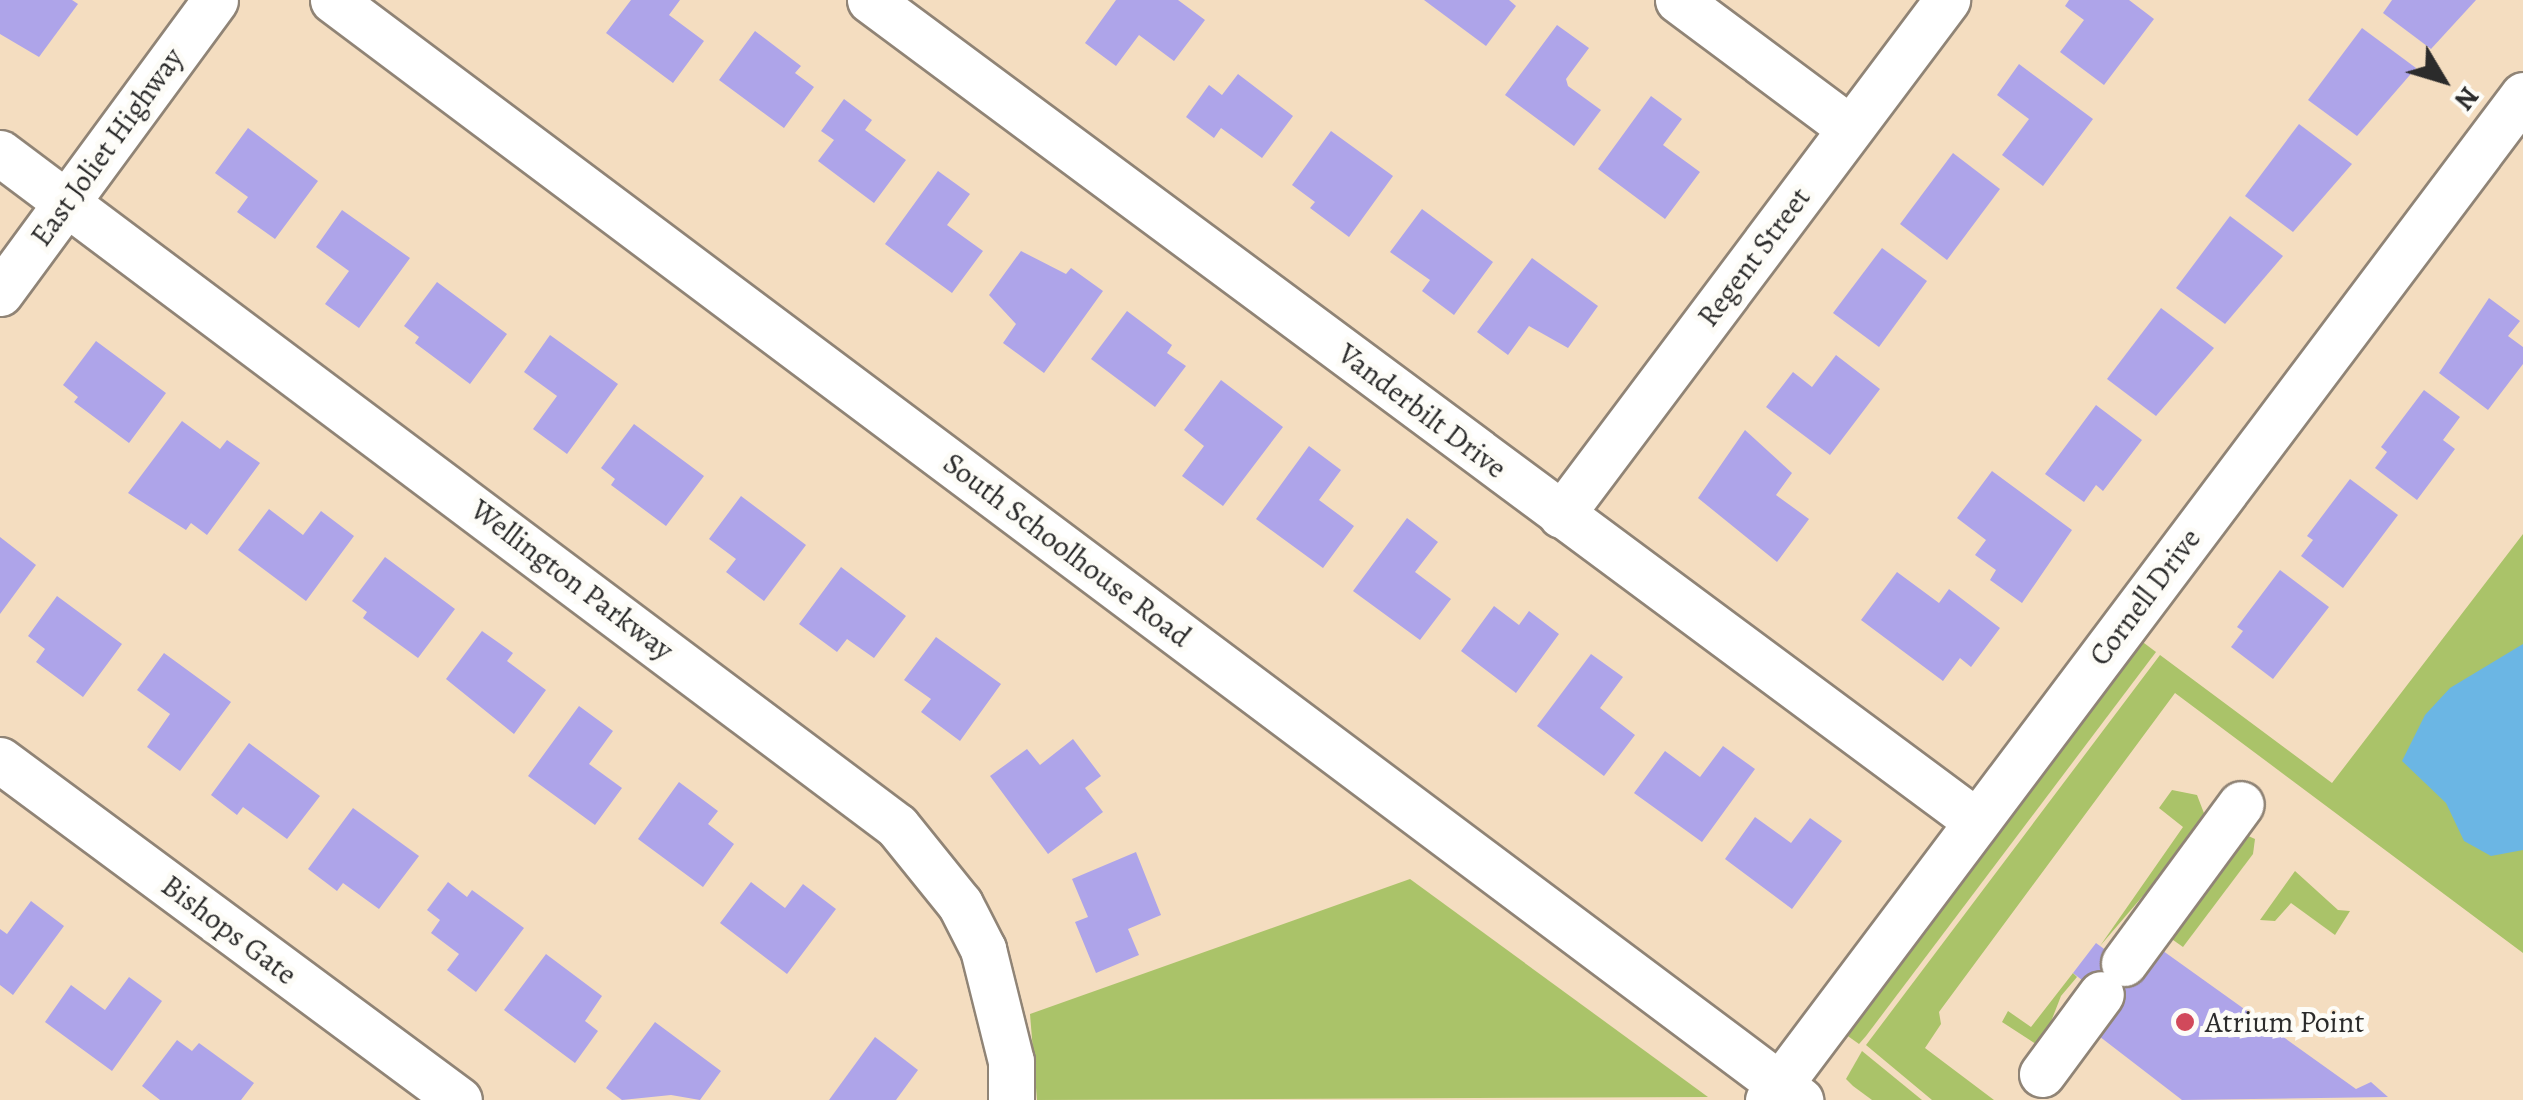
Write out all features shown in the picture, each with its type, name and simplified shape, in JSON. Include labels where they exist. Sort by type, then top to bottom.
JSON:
[{"type":"street","name":"East Joliet Highway","points":[[0,293],[215,0]]},
{"type":"street","name":"South Schoolhouse Road","points":[[333,0],[1783,1095]]},
{"type":"street","name":"Vanderbilt Drive","points":[[870,0],[1976,822]]},
{"type":"street","points":[[1678,0],[1850,128]]},
{"type":"street","name":"Regent Street","points":[[1561,515],[1948,0]]},
{"type":"street","name":"Cornell Drive","points":[[1783,1095],[1976,822],[2523,95]]},
{"type":"street","name":"Wellington Parkway","points":[[0,153],[897,826],[930,862],[983,950],[1011,1061],[1011,1100]]},
{"type":"street","name":"Bishops Gate","points":[[0,760],[459,1100]]},
{"type":"street","points":[[2042,1074],[2242,804]]},
{"type":"green space","points":[[2523,534],[2523,953],[2175,693],[1939,1012],[1941,1024],[1925,1048],[1994,1100],[1932,1100],[1866,1045],[2160,655],[2332,783]]},
{"type":"green space","points":[[2140,640],[2156,652],[1866,1036],[1859,1044],[1845,1034]]},
{"type":"green space","points":[[2172,790],[2197,795],[2207,821],[2100,946],[2183,827],[2159,808]]},
{"type":"green space","points":[[2244,834],[2255,839],[2253,854],[2183,947],[2166,935]]},
{"type":"green space","points":[[2295,871],[2338,910],[2350,911],[2335,935],[2291,903],[2275,921],[2260,920]]},
{"type":"green space","points":[[1410,879],[1708,1097],[1037,1100],[1030,1014]]},
{"type":"green space","points":[[2073,973],[2077,977],[2061,996],[2045,1037],[2036,1044],[2002,1022],[2008,1011],[2031,1027]]},
{"type":"green space","points":[[1862,1051],[1922,1100],[1872,1100],[1853,1086],[1846,1079]]},
{"type":"water","points":[[2523,644],[2523,850],[2491,856],[2464,841],[2446,803],[2402,761],[2425,715],[2450,688]]},
{"type":"building","points":[[0,0],[72,0],[78,4],[39,57],[0,34]]},
{"type":"building","points":[[631,0],[680,0],[669,15],[704,41],[673,83],[606,33]]},
{"type":"building","points":[[1116,0],[1178,0],[1205,20],[1174,61],[1139,35],[1116,66],[1085,43]]},
{"type":"building","points":[[1424,0],[1509,0],[1516,6],[1486,46]]},
{"type":"building","points":[[2069,0],[2129,0],[2154,19],[2104,85],[2060,52],[2084,20],[2065,6]]},
{"type":"building","points":[[2392,0],[2476,0],[2431,49],[2383,13]]},
{"type":"building","points":[[1557,25],[1589,48],[1566,79],[1568,86],[1601,110],[1574,146],[1505,95]]},
{"type":"building","points":[[2362,28],[2416,68],[2357,136],[2308,100]]},
{"type":"building","points":[[755,31],[801,66],[795,73],[814,87],[784,128],[719,80]]},
{"type":"building","points":[[2019,64],[2093,119],[2043,186],[2002,155],[2029,119],[1997,95]]},
{"type":"building","points":[[1238,74],[1293,116],[1262,158],[1221,128],[1214,138],[1186,117],[1209,85],[1222,95]]},
{"type":"building","points":[[1651,96],[1682,119],[1663,145],[1700,172],[1665,219],[1598,169]]},
{"type":"building","points":[[844,99],[872,120],[865,130],[906,160],[874,203],[818,161],[834,140],[821,131]]},
{"type":"building","points":[[2299,124],[2352,164],[2293,232],[2245,196]]},
{"type":"building","points":[[248,128],[318,181],[275,239],[237,212],[248,197],[215,173]]},
{"type":"building","points":[[1331,131],[1393,176],[1349,237],[1310,208],[1315,202],[1292,185]]},
{"type":"building","points":[[1953,153],[2000,189],[1947,260],[1900,224]]},
{"type":"building","points":[[938,171],[970,194],[947,225],[983,251],[952,293],[885,244]]},
{"type":"building","points":[[1422,209],[1493,262],[1454,315],[1422,291],[1430,280],[1390,252]]},
{"type":"building","points":[[342,210],[410,258],[359,328],[325,304],[349,271],[316,247]]},
{"type":"building","points":[[2230,216],[2283,256],[2225,324],[2176,288]]},
{"type":"building","points":[[1882,248],[1927,281],[1879,347],[1833,313]]},
{"type":"building","points":[[1021,251],[1066,274],[1071,268],[1103,291],[1044,373],[1003,343],[1016,324],[989,295]]},
{"type":"building","points":[[1532,258],[1598,306],[1568,348],[1529,326],[1508,355],[1477,332]]},
{"type":"building","points":[[437,282],[507,334],[470,384],[415,343],[419,337],[404,326]]},
{"type":"building","points":[[2489,298],[2520,321],[2508,336],[2523,347],[2523,364],[2488,410],[2439,373]]},
{"type":"building","points":[[2161,308],[2214,348],[2156,416],[2107,379]]},
{"type":"building","points":[[1127,311],[1172,345],[1167,353],[1186,366],[1155,407],[1091,359]]},
{"type":"building","points":[[550,335],[618,384],[567,454],[533,429],[557,396],[524,372]]},
{"type":"building","points":[[96,341],[166,393],[129,443],[74,402],[78,397],[63,385]]},
{"type":"building","points":[[1836,355],[1880,389],[1830,455],[1766,407],[1793,372],[1812,387]]},
{"type":"building","points":[[1221,380],[1283,427],[1223,506],[1182,476],[1204,446],[1184,430]]},
{"type":"building","points":[[2424,390],[2460,417],[2443,440],[2455,449],[2417,500],[2375,468],[2387,452],[2381,447]]},
{"type":"building","points":[[2096,405],[2142,440],[2103,491],[2096,485],[2084,502],[2045,474]]},
{"type":"building","points":[[182,421],[220,449],[227,440],[260,463],[207,535],[191,523],[186,530],[128,493]]},
{"type":"building","points":[[634,424],[704,476],[666,526],[611,485],[615,479],[601,468]]},
{"type":"building","points":[[1745,430],[1792,473],[1776,495],[1809,519],[1777,562],[1698,498]]},
{"type":"building","points":[[1309,446],[1341,470],[1319,500],[1354,526],[1323,568],[1256,519]]},
{"type":"building","points":[[1992,471],[2072,530],[2022,603],[1990,580],[1996,570],[1975,555],[1986,540],[1957,518]]},
{"type":"building","points":[[2350,479],[2398,515],[2343,588],[2301,556],[2313,540],[2307,536]]},
{"type":"building","points":[[741,496],[806,545],[764,601],[726,572],[736,559],[709,539]]},
{"type":"building","points":[[269,509],[303,535],[321,511],[354,536],[306,601],[238,550]]},
{"type":"building","points":[[1407,518],[1438,542],[1415,572],[1451,599],[1420,640],[1353,591]]},
{"type":"building","points":[[0,537],[36,565],[0,614]]},
{"type":"building","points":[[385,557],[455,609],[418,658],[363,618],[367,612],[352,601]]},
{"type":"building","points":[[841,567],[906,616],[874,658],[847,639],[837,652],[799,624]]},
{"type":"building","points":[[2280,570],[2329,607],[2273,679],[2231,647],[2243,631],[2237,627]]},
{"type":"building","points":[[1897,572],[1939,603],[1949,589],[2000,628],[1971,667],[1960,658],[1943,681],[1861,620]]},
{"type":"building","points":[[57,596],[122,644],[83,697],[36,662],[45,649],[28,636]]},
{"type":"building","points":[[1494,606],[1519,625],[1529,611],[1559,634],[1516,693],[1461,651]]},
{"type":"building","points":[[482,631],[513,653],[507,661],[546,690],[514,734],[446,679]]},
{"type":"building","points":[[936,637],[1001,684],[960,741],[921,712],[931,699],[904,680]]},
{"type":"building","points":[[164,653],[231,702],[180,771],[147,747],[170,714],[137,690]]},
{"type":"building","points":[[1591,654],[1623,677],[1600,708],[1635,735],[1604,776],[1537,726]]},
{"type":"building","points":[[579,706],[613,731],[589,764],[622,788],[595,825],[528,776]]},
{"type":"building","points":[[1073,739],[1101,776],[1085,788],[1103,812],[1048,854],[990,776],[1027,749],[1040,765]]},
{"type":"building","points":[[249,743],[320,796],[287,839],[243,807],[237,815],[211,795]]},
{"type":"building","points":[[1723,746],[1755,769],[1702,842],[1634,793],[1665,751],[1700,777]]},
{"type":"building","points":[[679,782],[718,811],[708,824],[734,844],[703,887],[638,839]]},
{"type":"building","points":[[353,808],[419,856],[379,909],[343,883],[337,891],[308,869]]},
{"type":"building","points":[[1755,817],[1791,843],[1810,818],[1842,841],[1792,909],[1725,859]]},
{"type":"building","points":[[1136,852],[1161,915],[1128,929],[1139,955],[1096,973],[1075,922],[1088,917],[1072,879]]},
{"type":"building","points":[[448,882],[467,897],[472,890],[524,928],[476,992],[447,970],[459,954],[431,933],[440,920],[427,910]]},
{"type":"building","points":[[751,882],[785,908],[803,884],[836,909],[787,974],[720,923]]},
{"type":"building","points":[[31,901],[64,926],[13,995],[0,985],[0,929],[7,934]]},
{"type":"building","name":"Atrium Point","points":[[2096,943],[2138,974],[2159,948],[2356,1089],[2371,1082],[2388,1097],[2182,1100],[2095,1033],[2115,1006],[2073,973]]},
{"type":"building","points":[[546,954],[602,996],[585,1021],[598,1031],[575,1063],[504,1010]]},
{"type":"building","points":[[129,977],[162,1001],[112,1071],[45,1022],[71,985],[105,1010]]},
{"type":"building","points":[[655,1022],[721,1071],[700,1100],[671,1095],[622,1100],[606,1088]]},
{"type":"building","points":[[875,1037],[918,1070],[896,1100],[829,1100]]},
{"type":"building","points":[[177,1040],[192,1051],[199,1043],[254,1083],[241,1100],[160,1100],[142,1086]]},
{"type":"place","name":"Atrium Point","points":[[2185,1022]]}]
